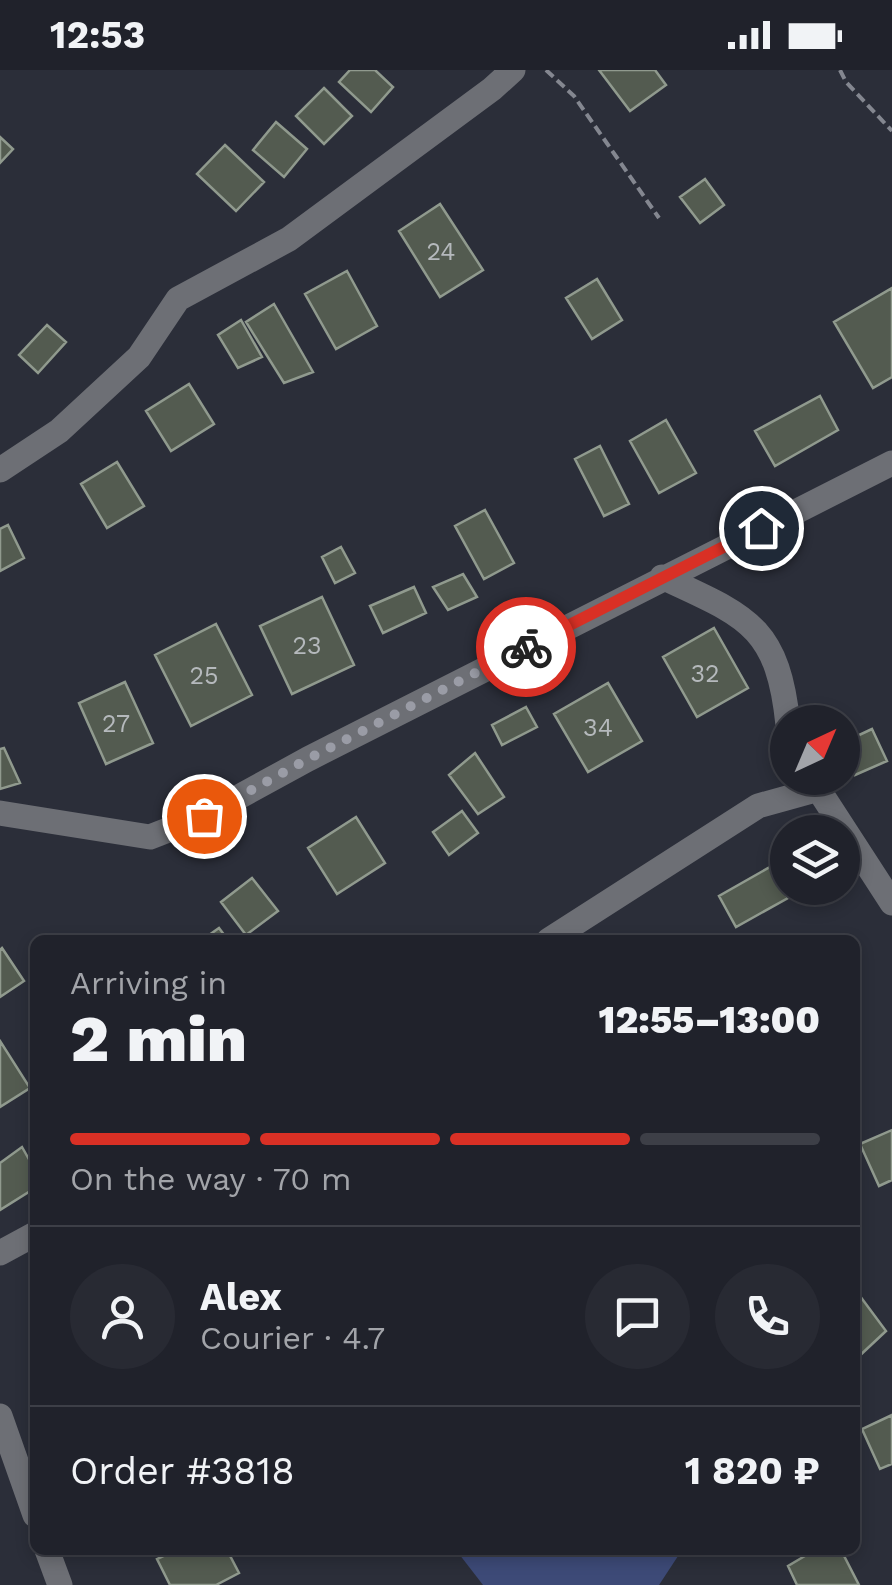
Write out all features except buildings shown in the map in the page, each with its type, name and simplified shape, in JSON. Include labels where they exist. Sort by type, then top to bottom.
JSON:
[{"type":"street","points":[[0,470],[60,431],[139,357],[178,299],[289,238],[492,90],[512,70]]},
{"type":"street","points":[[0,813],[150,836],[204,816],[662,577],[892,463]]},
{"type":"street","points":[[662,577],[742,617],[766,642],[784,684],[786,705]]},
{"type":"street","points":[[557,935],[758,806],[785,795]]},
{"type":"street","points":[[823,795],[892,902]]},
{"type":"street","points":[[0,1253],[30,1237]]},
{"type":"street","points":[[0,1416],[30,1502]]},
{"type":"street","points":[[49,1555],[60,1585]]},
{"type":"path","points":[[546,70],[574,96],[659,218]]},
{"type":"path","points":[[840,70],[846,82],[892,130]]},
{"type":"shaded area","points":[[460,1555],[679,1555],[659,1585],[483,1585]]},
{"type":"way so far","points":[[204,816],[526,647]]},
{"type":"route","points":[[526,647],[761,528]]}]
